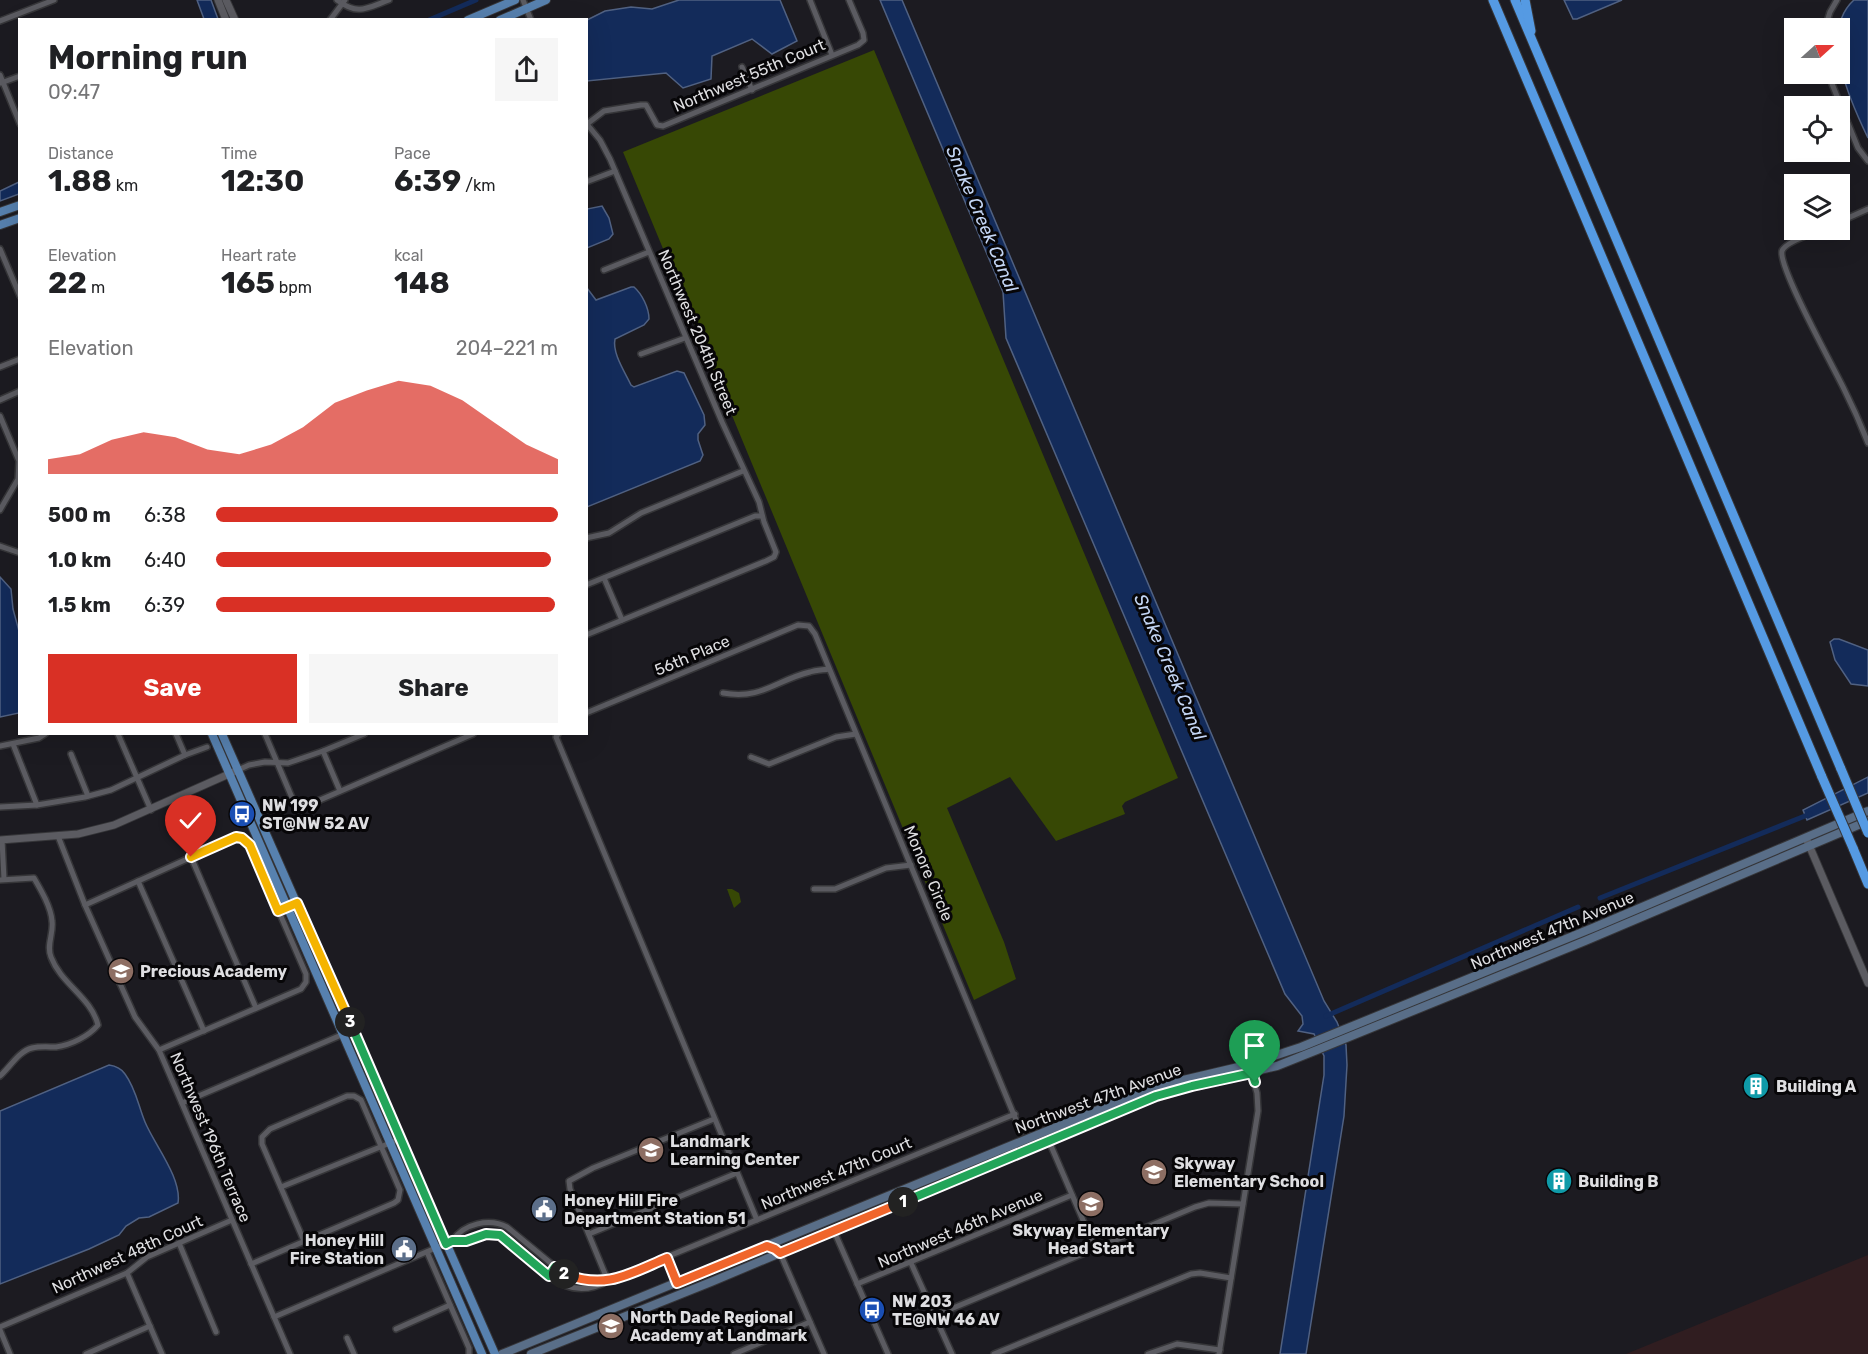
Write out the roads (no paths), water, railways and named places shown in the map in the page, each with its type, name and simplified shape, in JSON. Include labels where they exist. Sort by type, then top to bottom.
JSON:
[{"type":"highway","points":[[1493,0],[1868,884]]},
{"type":"highway","points":[[1515,0],[1868,832]]},
{"type":"highway","points":[[1525,0],[1529,13],[1532,42]]},
{"type":"main road","points":[[473,18],[515,0]]},
{"type":"main road","points":[[503,18],[525,4],[546,0]]},
{"type":"main road","points":[[0,212],[18,206]]},
{"type":"main road","points":[[0,225],[18,219]]},
{"type":"main road","points":[[212,735],[482,1354]]},
{"type":"main road","points":[[222,735],[400,1139],[449,1242],[495,1354]]},
{"type":"main road","points":[[1808,842],[1868,812]]},
{"type":"main road","points":[[1808,842],[1868,821]]},
{"type":"main road","name":"Northwest 47th Avenue","points":[[531,1354],[834,1231],[1156,1096],[1277,1066],[1317,1050],[1346,1034],[1585,931],[1808,842]]},
{"type":"main road","name":"Northwest 47th Avenue","points":[[502,1354],[1044,1131],[1157,1087],[1247,1065],[1314,1042],[1346,1034]]},
{"type":"main road","points":[[834,1231],[836,1224],[845,1214]]},
{"type":"main road","points":[[767,1246],[780,1253]]},
{"type":"main road","points":[[638,1310],[648,1294]]},
{"type":"street","points":[[0,21],[54,0]]},
{"type":"street","points":[[218,0],[225,18]]},
{"type":"street","points":[[226,0],[234,18]]},
{"type":"street","points":[[331,18],[341,1],[352,10],[360,11],[389,0]]},
{"type":"street","points":[[810,0],[832,55]]},
{"type":"street","name":"Northwest 55th Court","points":[[588,122],[604,111],[646,105],[657,125],[663,126],[858,45],[864,40],[849,0]]},
{"type":"street","points":[[1828,18],[1837,0]]},
{"type":"street","points":[[742,67],[752,90]]},
{"type":"street","points":[[0,75],[1,83],[18,120]]},
{"type":"street","points":[[1,83],[18,77]]},
{"type":"street","points":[[1832,84],[1858,148],[1868,161]]},
{"type":"street","name":"Northwest 204th Street","points":[[588,124],[600,140],[615,171],[743,471],[755,492],[775,548],[775,555],[766,561],[622,620]]},
{"type":"street","points":[[588,181],[615,171]]},
{"type":"street","points":[[1850,217],[1868,208]]},
{"type":"street","points":[[1798,240],[1786,245],[1782,251],[1784,262],[1809,321],[1850,400],[1868,443]]},
{"type":"street","points":[[0,249],[18,291]]},
{"type":"street","points":[[604,270],[649,252]]},
{"type":"street","points":[[641,354],[685,338]]},
{"type":"street","points":[[0,367],[18,359]]},
{"type":"street","points":[[0,400],[18,392]]},
{"type":"street","points":[[0,416],[18,458]]},
{"type":"street","points":[[588,538],[609,533],[640,513],[743,471]]},
{"type":"street","points":[[0,510],[18,478]]},
{"type":"street","points":[[588,584],[746,520],[762,516]]},
{"type":"street","points":[[0,546],[18,552]]},
{"type":"street","points":[[588,635],[622,620],[604,578]]},
{"type":"street","name":"56th Place","points":[[588,712],[798,625],[809,626]]},
{"type":"street","name":"Monore Circle","points":[[809,626],[815,634],[1021,1132]]},
{"type":"street","points":[[723,693],[739,696],[755,694],[809,672],[829,669]]},
{"type":"street","points":[[751,757],[769,764],[836,737],[856,734]]},
{"type":"street","points":[[0,746],[39,738],[44,735]]},
{"type":"street","points":[[118,735],[151,810]]},
{"type":"street","points":[[176,735],[185,755]]},
{"type":"street","points":[[265,735],[293,800],[297,805],[306,806],[471,735]]},
{"type":"street","points":[[0,1076],[23,1052],[33,1047],[59,1047],[75,1041],[94,1030],[98,1025],[95,1012],[60,973],[51,957],[49,944],[52,919],[34,878],[2,880],[1,840],[58,836],[114,825],[249,765],[265,762],[288,763],[323,752],[362,735]]},
{"type":"street","points":[[459,735],[461,740]]},
{"type":"street","points":[[557,735],[556,737],[757,1220]]},
{"type":"street","points":[[13,744],[37,805]]},
{"type":"street","points":[[0,807],[37,805],[111,790],[207,747]]},
{"type":"street","points":[[323,752],[340,791]]},
{"type":"street","points":[[71,754],[88,796]]},
{"type":"street","name":"Northwest 196th Terrace","points":[[58,836],[85,906],[135,1017],[159,1050],[290,1354]]},
{"type":"street","points":[[85,906],[236,837],[242,838],[250,845],[306,974],[306,982],[301,989],[159,1050]]},
{"type":"street","points":[[1808,842],[1868,983]]},
{"type":"street","points":[[191,857],[256,1008]]},
{"type":"street","points":[[813,890],[835,889],[886,868],[911,865]]},
{"type":"street","points":[[138,881],[204,1031]]},
{"type":"street","points":[[278,911],[297,903]]},
{"type":"street","points":[[182,1103],[353,1030]]},
{"type":"street","points":[[1148,1354],[1177,1344],[1219,1352],[1258,1111],[1257,1093],[1252,1073],[1247,1065]]},
{"type":"street","points":[[251,1264],[304,1241],[398,1200],[400,1190],[361,1100],[354,1096],[347,1096],[270,1129],[262,1137],[262,1144],[304,1241]]},
{"type":"street","name":"Northwest 47th Court","points":[[486,1234],[500,1235],[506,1239],[560,1284],[578,1289],[594,1288],[1015,1114]]},
{"type":"street","points":[[274,1317],[436,1248],[449,1242],[462,1231],[484,1223],[497,1222],[507,1227],[564,1274],[576,1278],[608,1281],[570,1189],[569,1181],[594,1168],[714,1119]]},
{"type":"street","points":[[1044,1131],[1095,1248]]},
{"type":"street","points":[[281,1187],[400,1139]]},
{"type":"street","points":[[589,1234],[737,1173]]},
{"type":"street","name":"Northwest 46th Avenue","points":[[857,1284],[1072,1195]]},
{"type":"street","points":[[934,1316],[1209,1203],[1243,1204]]},
{"type":"street","name":"Northwest 48th Court","points":[[0,1329],[127,1273],[147,1257],[232,1220]]},
{"type":"street","points":[[449,1242],[466,1241],[486,1234],[484,1223]]},
{"type":"street","points":[[834,1231],[888,1354]]},
{"type":"street","points":[[178,1244],[216,1332]]},
{"type":"street","points":[[427,1252],[469,1354]]},
{"type":"street","points":[[780,1253],[824,1354]]},
{"type":"street","points":[[667,1258],[677,1283]]},
{"type":"street","points":[[911,1263],[952,1354]]},
{"type":"street","points":[[549,1276],[555,1267]]},
{"type":"street","points":[[127,1273],[162,1354]]},
{"type":"street","points":[[994,1354],[1174,1280],[1200,1274],[1231,1278]]},
{"type":"street","points":[[396,1329],[450,1305]]},
{"type":"street","points":[[734,1354],[810,1322]]},
{"type":"street","points":[[86,1354],[150,1326]]},
{"type":"street","points":[[0,1329],[10,1354]]},
{"type":"street","points":[[347,1338],[354,1354]]},
{"type":"street","points":[[756,1345],[759,1354]]},
{"type":"water","points":[[197,0],[211,0],[218,18],[204,18]]},
{"type":"water","points":[[679,0],[780,0],[797,41],[772,54],[752,39],[712,56],[711,79],[683,88],[666,73],[588,81],[588,20],[605,11],[631,7],[652,9]]},
{"type":"water","name":"Snake Creek Canal","points":[[880,0],[902,0],[1324,1001],[1337,1022],[1346,1045],[1344,1116],[1306,1354],[1280,1354],[1324,1075],[1324,1056],[1314,1034],[1298,1031],[1303,1024],[1302,1016],[1285,994],[1006,338],[1003,292]]},
{"type":"water","points":[[1564,0],[1622,0],[1573,19]]},
{"type":"water","points":[[1854,0],[1868,0],[1868,138],[1846,84],[1850,84],[1850,18],[1843,18]]},
{"type":"water","points":[[18,182],[18,194],[0,201],[0,191]]},
{"type":"water","points":[[602,206],[609,218],[613,234],[609,239],[588,248],[588,209]]},
{"type":"water","points":[[631,287],[637,290],[648,310],[649,319],[644,325],[615,339],[615,350],[631,385],[634,387],[677,371],[684,373],[704,415],[705,425],[698,434],[703,455],[700,461],[588,507],[588,289],[596,300]]},
{"type":"water","points":[[0,577],[11,589],[18,627],[18,713],[0,717]]},
{"type":"water","points":[[1834,639],[1868,650],[1868,686],[1851,684],[1835,660],[1830,642]]},
{"type":"water","points":[[1868,777],[1868,793],[1807,820],[1803,810]]},
{"type":"water","points":[[109,1065],[122,1070],[132,1085],[145,1122],[172,1172],[178,1193],[178,1203],[149,1217],[139,1218],[126,1226],[119,1235],[89,1249],[0,1284],[0,1111]]},
{"type":"waterway","points":[[434,18],[476,0]]},
{"type":"waterway","points":[[1600,898],[1810,814]]},
{"type":"waterway","points":[[1326,1016],[1578,907]]},
{"type":"place","name":"NW 199 ST@NW 52 AV","points":[[242,814]]},
{"type":"place","name":"Precious Academy","points":[[121,971]]},
{"type":"place","name":"Building A","points":[[1756,1086]]},
{"type":"place","name":"Landmark Learning Center","points":[[651,1150]]},
{"type":"place","name":"Skyway Elementary School","points":[[1154,1172]]},
{"type":"place","name":"Building B","points":[[1559,1181]]},
{"type":"place","name":"Skyway Elementary Head Start","points":[[1091,1204]]},
{"type":"place","name":"Honey Hill Fire Department Station 51","points":[[544,1209]]},
{"type":"place","name":"Honey Hill Fire Station","points":[[404,1249]]},
{"type":"place","name":"NW 203 TE@NW 46 AV","points":[[872,1310]]},
{"type":"place","name":"North Dade Regional Academy at Landmark","points":[[611,1326]]}]
